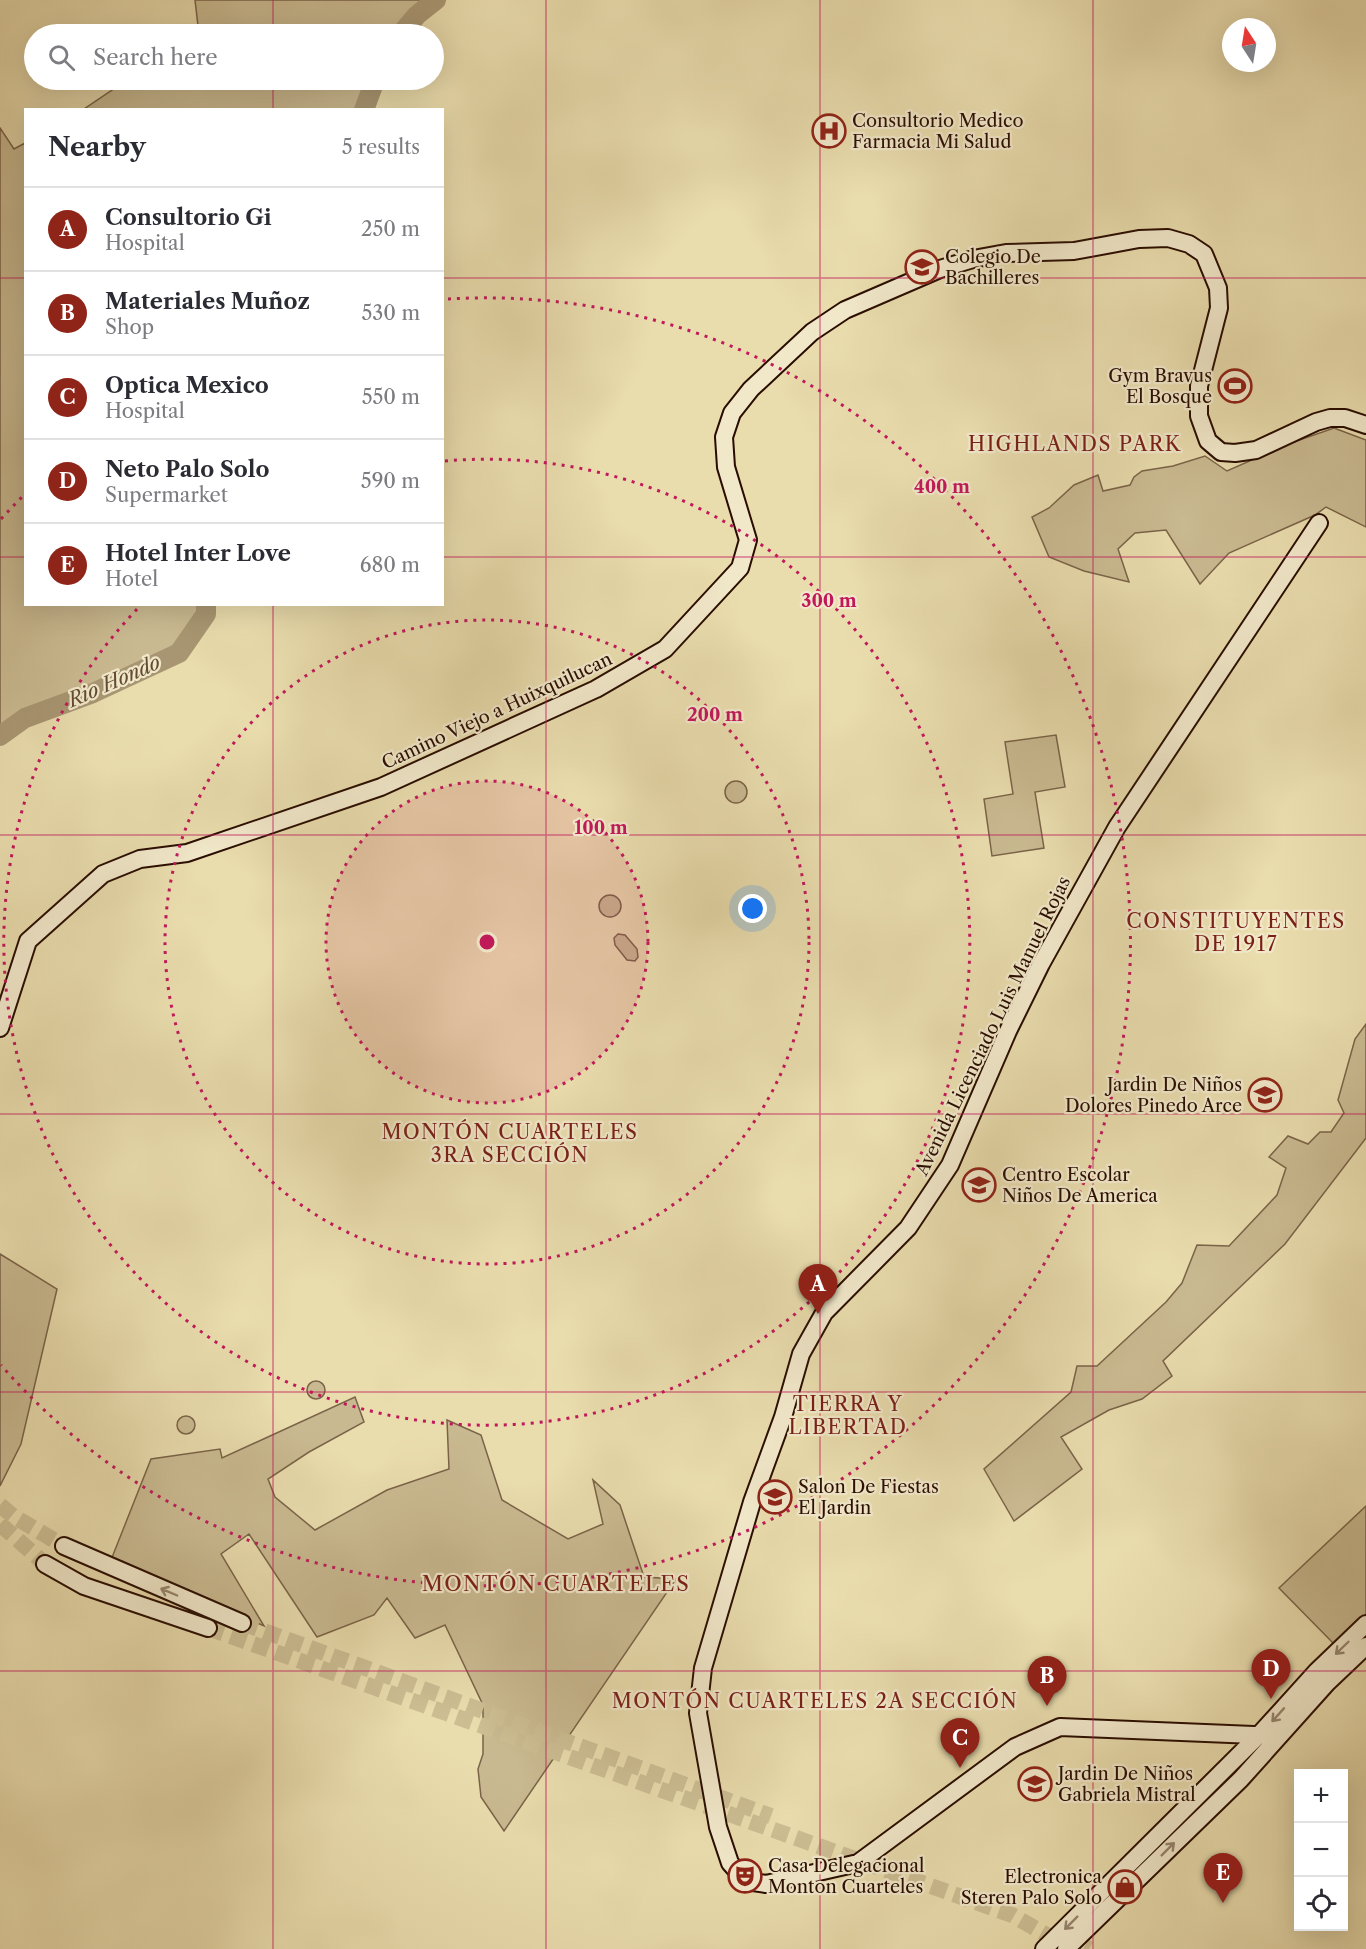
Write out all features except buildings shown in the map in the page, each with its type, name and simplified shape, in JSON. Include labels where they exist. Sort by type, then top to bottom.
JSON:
[{"type":"main road","name":"Camino Viejo a Huixquilucan","points":[[0,1028],[28,941],[103,874],[140,859],[187,853],[381,787],[596,689],[665,649],[740,568],[748,540],[726,467],[724,437],[732,413],[751,389],[812,332],[856,306],[940,269],[990,255],[1074,251],[1138,239],[1168,238],[1189,244],[1204,254],[1218,288],[1219,308],[1199,386],[1199,416],[1208,441],[1221,452],[1235,453],[1256,450],[1330,418],[1345,418],[1366,425]]},
{"type":"main road","name":"Avenida Licenciado Luis Manuel Rojas","points":[[1278,1736],[1060,1727],[1014,1747],[858,1863],[783,1882],[766,1884],[746,1881],[730,1863],[718,1827],[698,1713],[703,1668],[752,1502],[783,1417],[801,1354],[824,1313],[908,1228],[950,1165],[1008,1031],[1041,964],[1117,827],[1319,523]]},
{"type":"main road","points":[[68,1547],[242,1623]]},
{"type":"main road","points":[[48,1566],[84,1586],[200,1625]]},
{"type":"main road","points":[[1066,1949],[1317,1671],[1366,1624]]},
{"type":"main road","points":[[1044,1949],[1240,1779],[1278,1736],[1366,1646]]},
{"type":"shaded area","points":[[195,0],[421,0],[403,24],[198,24]]},
{"type":"shaded area","points":[[112,90],[365,90],[358,108],[85,108]]},
{"type":"shaded area","points":[[0,128],[14,149],[24,144],[24,606],[200,606],[200,612],[175,648],[91,687],[22,712],[0,728]]},
{"type":"shaded area","points":[[1334,428],[1366,440],[1366,527],[1326,507],[1315,515],[1229,553],[1200,584],[1166,530],[1135,533],[1118,549],[1129,582],[1084,571],[1049,557],[1032,517],[1049,508],[1074,485],[1098,475],[1103,491],[1130,485],[1134,477],[1142,471],[1173,466],[1205,456],[1227,471],[1288,444]]},
{"type":"shaded area","points":[[1056,735],[1065,787],[1035,792],[1044,848],[992,856],[984,799],[1013,794],[1005,742]]},
{"type":"shaded area","points":[[736,781],[746,788],[747,792],[740,802],[736,803],[726,796],[725,792],[732,782]]},
{"type":"shaded area","points":[[610,895],[620,902],[621,906],[614,916],[610,917],[600,910],[599,906],[606,896]]},
{"type":"shaded area","points":[[618,934],[625,935],[637,949],[638,957],[635,961],[627,960],[615,945],[614,938]]},
{"type":"shaded area","points":[[1366,1024],[1366,1138],[1285,1244],[1163,1361],[1172,1376],[1142,1399],[1109,1410],[1061,1437],[1082,1469],[1014,1521],[984,1469],[1071,1392],[1077,1366],[1097,1366],[1166,1302],[1182,1283],[1197,1245],[1229,1246],[1277,1195],[1286,1168],[1269,1157],[1288,1136],[1308,1144],[1320,1132],[1331,1132],[1344,1113],[1338,1100],[1355,1039]]},
{"type":"shaded area","points":[[0,1254],[57,1289],[21,1444],[0,1486]]},
{"type":"shaded area","points":[[316,1381],[322,1384],[325,1390],[322,1396],[316,1399],[310,1396],[307,1390],[310,1384]]},
{"type":"shaded area","points":[[355,1397],[364,1422],[309,1452],[268,1479],[275,1497],[315,1530],[387,1490],[449,1469],[447,1420],[481,1435],[502,1500],[568,1539],[603,1524],[593,1480],[620,1505],[644,1577],[676,1579],[504,1831],[481,1797],[478,1769],[483,1754],[483,1705],[445,1625],[415,1638],[387,1598],[374,1615],[317,1637],[249,1534],[221,1554],[264,1626],[111,1560],[151,1459],[220,1449],[222,1458]]},
{"type":"shaded area","points":[[186,1416],[192,1419],[195,1425],[192,1431],[186,1434],[180,1431],[177,1425],[180,1419]]},
{"type":"shaded area","points":[[1366,1506],[1366,1614],[1334,1644],[1279,1588]]},
{"type":"waterway","name":"Rio Hondo","points":[[409,24],[436,0]]},
{"type":"waterway","name":"Rio Hondo","points":[[365,108],[371,90]]},
{"type":"waterway","name":"Rio Hondo","points":[[0,736],[25,718],[93,693],[179,653],[206,614],[206,606]]},
{"type":"tunnel","points":[[0,1505],[13,1516],[64,1546]]},
{"type":"tunnel","points":[[0,1524],[45,1564]]},
{"type":"tunnel","points":[[242,1623],[771,1816]]},
{"type":"tunnel","points":[[208,1628],[1012,1915],[1064,1945]]},
{"type":"tunnel","points":[[1064,1934],[1089,1949]]},
{"type":"place","name":"Consultorio Medico Farmacia Mi Salud","points":[[829,131]]},
{"type":"place","name":"Colegio De Bachilleres","points":[[922,267]]},
{"type":"place","name":"Gym Bravus El Bosque","points":[[1235,386]]},
{"type":"place","name":"Jardin De Niños Dolores Pinedo Arce","points":[[1265,1095]]},
{"type":"place","name":"Centro Escolar Niños De America","points":[[979,1185]]},
{"type":"place","name":"Consultorio Gi","points":[[818,1314]]},
{"type":"place","name":"Salon De Fiestas El Jardin","points":[[775,1497]]},
{"type":"place","name":"Neto Palo Solo","points":[[1271,1699]]},
{"type":"place","name":"Materiales Muñoz","points":[[1047,1706]]},
{"type":"place","name":"Optica Mexico","points":[[960,1768]]},
{"type":"place","name":"Jardin De Niños Gabriela Mistral","points":[[1035,1784]]},
{"type":"place","name":"Casa Delegacional Monton Cuarteles","points":[[745,1876]]},
{"type":"place","name":"Electronica Steren Palo Solo","points":[[1125,1887]]},
{"type":"place","name":"Hotel Inter Love","points":[[1223,1903]]},
{"type":"district","name":"HIGHLANDS PARK","points":[[1075,444]]},
{"type":"district","name":"CONSTITUYENTES DE 1917","points":[[1236,932]]},
{"type":"district","name":"MONTÓN CUARTELES 3RA SECCIÓN","points":[[510,1144]]},
{"type":"district","name":"TIERRA Y LIBERTAD","points":[[848,1416]]},
{"type":"district","name":"MONTÓN CUARTELES","points":[[556,1584]]},
{"type":"district","name":"MONTÓN CUARTELES 2A SECCIÓN","points":[[815,1701]]}]
